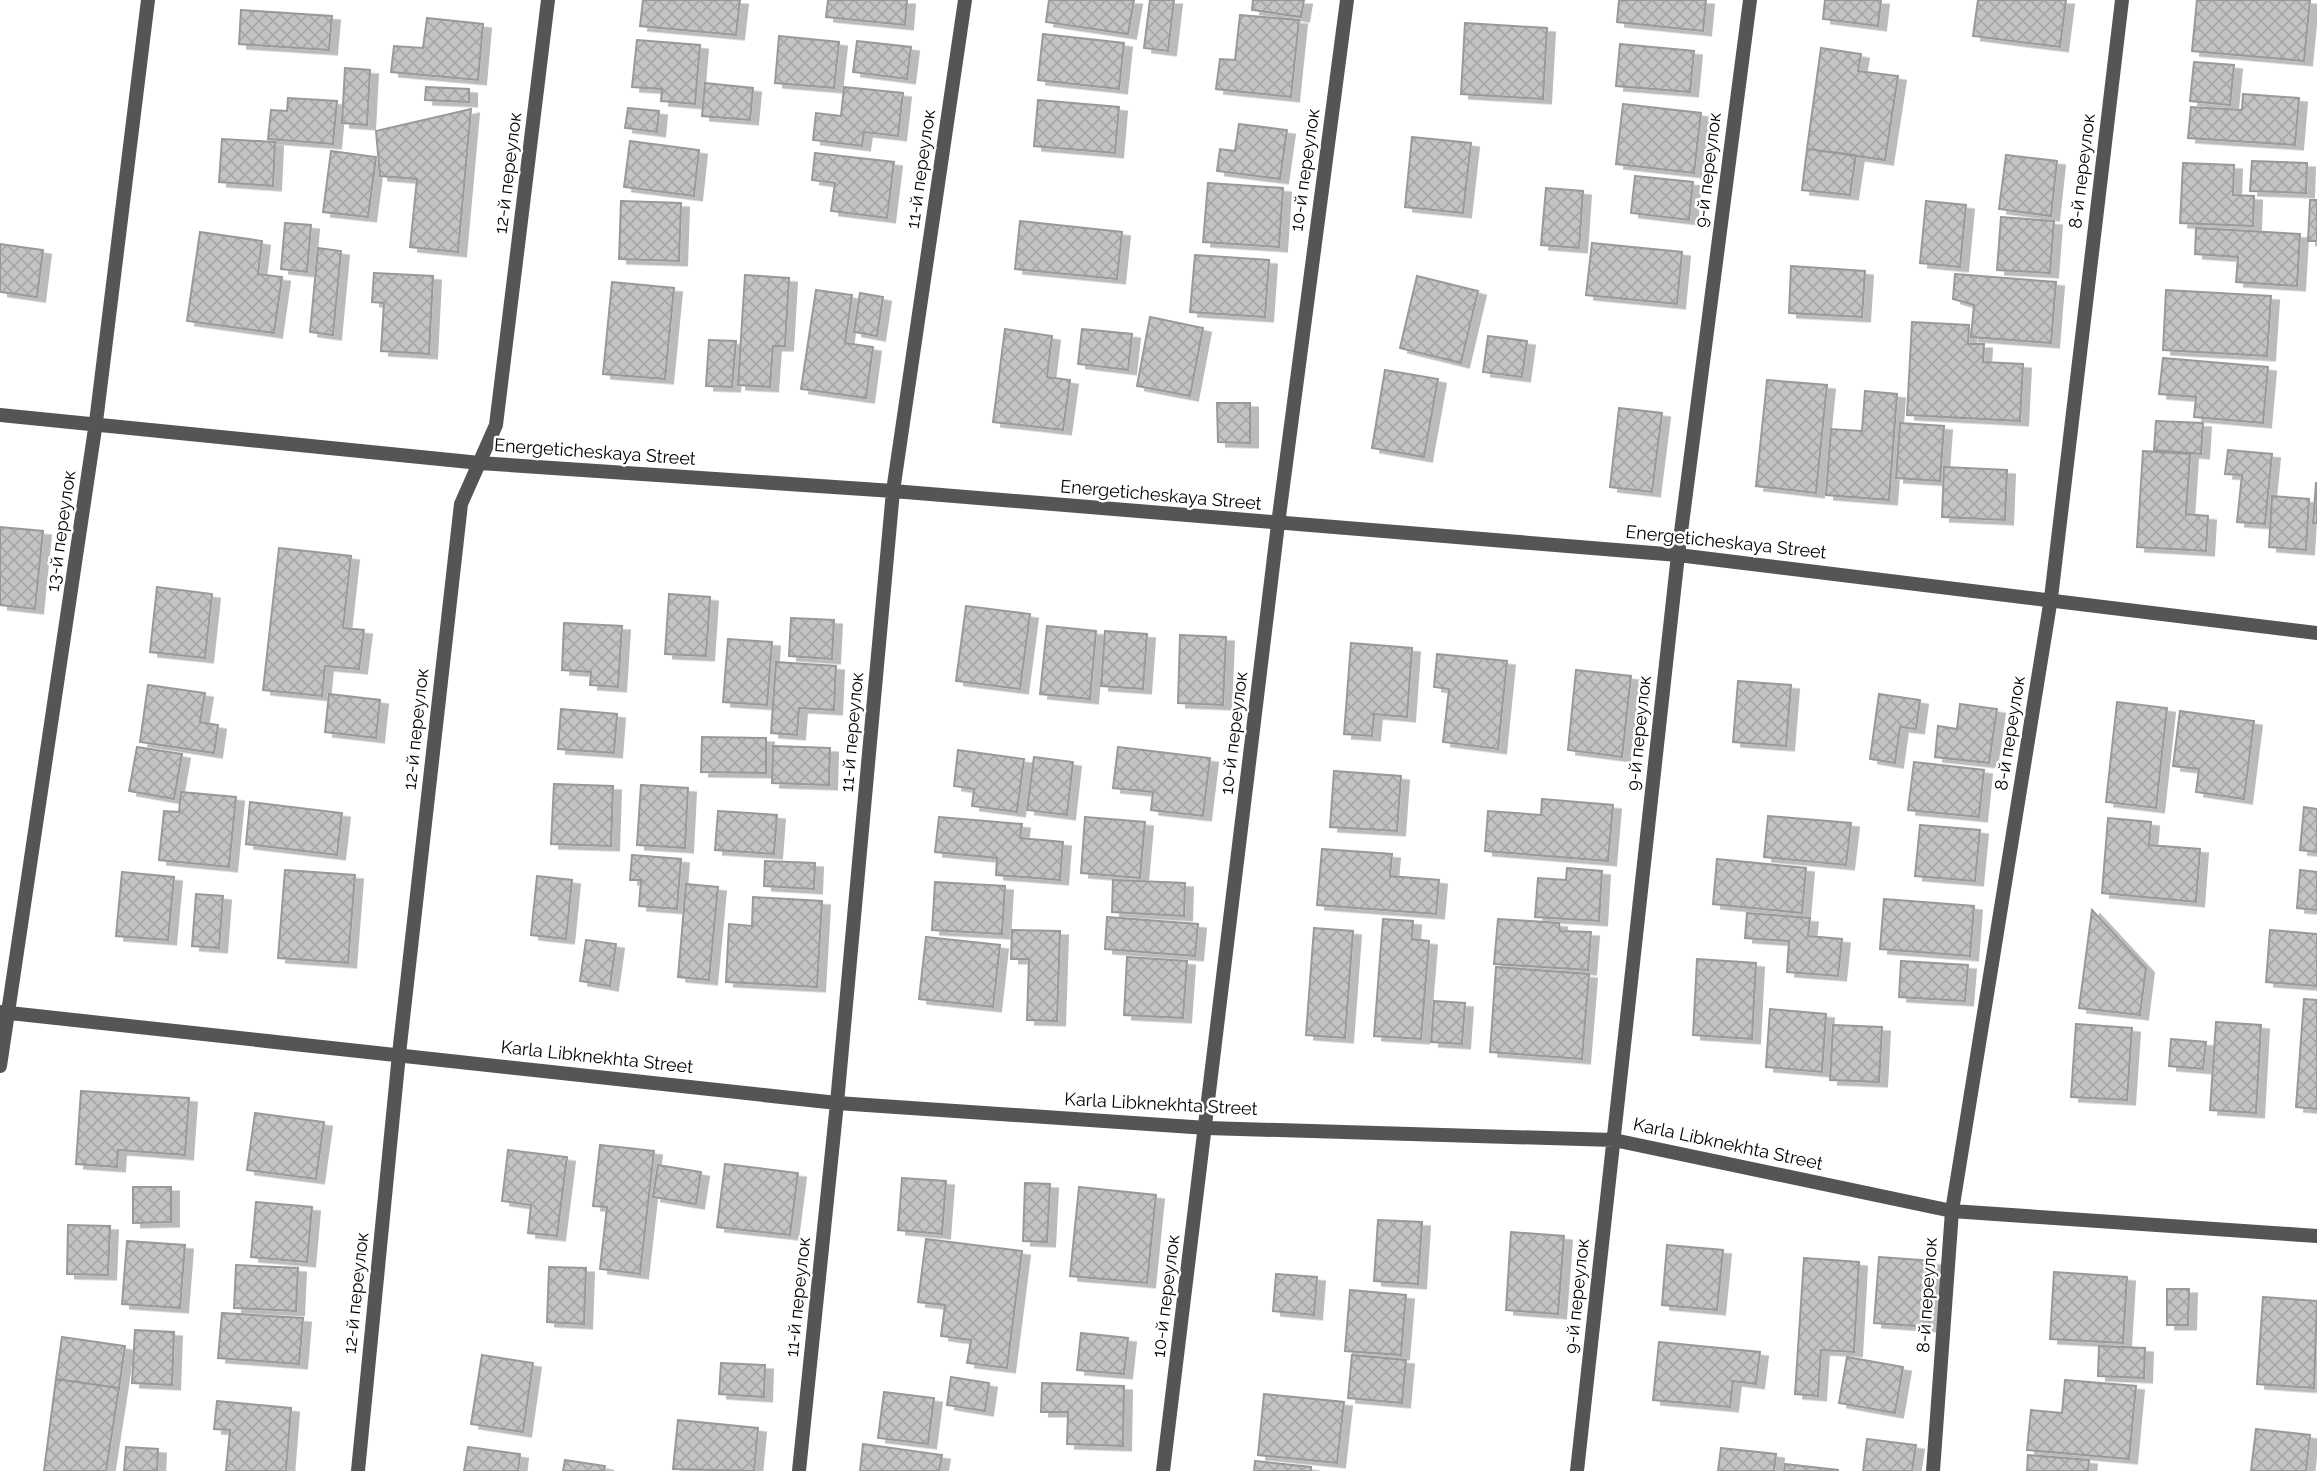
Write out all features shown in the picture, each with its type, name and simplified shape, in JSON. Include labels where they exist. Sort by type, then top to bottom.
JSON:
[{"type":"street","name":"13-й переулок","points":[[0,1066],[4,1012],[96,422],[148,0]]},
{"type":"street","name":"12-й переулок","points":[[358,1471],[399,1054],[461,504],[496,425],[548,0]]},
{"type":"street","name":"11-й переулок","points":[[799,1471],[837,1102],[893,491],[965,0]]},
{"type":"street","name":"10-й переулок","points":[[1163,1471],[1207,1128],[1278,524],[1347,0]]},
{"type":"street","name":"9-й переулок","points":[[1577,1471],[1678,555],[1750,0]]},
{"type":"street","name":"8-й переулок","points":[[1934,1471],[1952,1212],[2051,598],[2122,0]]},
{"type":"street","name":"Energeticheskaya Street","points":[[0,415],[96,422],[480,463],[893,491],[1678,555],[2051,598],[2317,633]]},
{"type":"street","name":"Karla Libknekhta Street","points":[[4,1012],[837,1102],[1207,1128],[1614,1140],[1952,1212],[2317,1236]]},
{"type":"building","points":[[643,0],[740,0],[736,35],[640,26]]},
{"type":"building","points":[[828,0],[907,0],[905,25],[826,17]]},
{"type":"building","points":[[1049,0],[1134,0],[1128,34],[1046,22]]},
{"type":"building","points":[[1150,0],[1174,0],[1168,51],[1144,48]]},
{"type":"building","points":[[1253,0],[1304,0],[1301,17],[1252,10]]},
{"type":"building","points":[[1619,0],[1706,0],[1703,31],[1617,22]]},
{"type":"building","points":[[1825,0],[1881,0],[1878,26],[1823,19]]},
{"type":"building","points":[[1978,0],[2066,0],[2060,47],[1973,36]]},
{"type":"building","points":[[2197,0],[2310,0],[2304,61],[2192,51]]},
{"type":"building","points":[[241,10],[332,16],[329,50],[239,44]]},
{"type":"building","points":[[1240,15],[1299,20],[1291,97],[1216,89],[1220,59],[1235,60]]},
{"type":"building","points":[[427,18],[483,24],[478,80],[391,72],[394,46],[423,48]]},
{"type":"building","points":[[1465,23],[1547,28],[1543,99],[1461,94]]},
{"type":"building","points":[[1043,34],[1124,43],[1119,89],[1038,80]]},
{"type":"building","points":[[779,36],[839,42],[834,88],[775,83]]},
{"type":"building","points":[[637,40],[700,45],[695,104],[661,101],[662,89],[632,87]]},
{"type":"building","points":[[857,41],[911,47],[907,79],[853,72]]},
{"type":"building","points":[[1620,44],[1694,51],[1690,92],[1616,86]]},
{"type":"building","points":[[1821,48],[1861,54],[1858,71],[1898,76],[1885,160],[1807,149]]},
{"type":"building","points":[[2194,62],[2234,65],[2230,105],[2190,101]]},
{"type":"building","points":[[345,68],[370,70],[367,125],[342,123]]},
{"type":"building","points":[[705,83],[753,88],[750,120],[702,116]]},
{"type":"building","points":[[426,87],[469,89],[469,102],[425,100]]},
{"type":"building","points":[[844,87],[903,93],[898,136],[864,132],[862,146],[813,140],[816,113],[841,116]]},
{"type":"building","points":[[2243,94],[2299,98],[2295,145],[2188,138],[2191,107],[2242,110]]},
{"type":"building","points":[[288,98],[337,101],[333,144],[268,139],[271,110],[287,111]]},
{"type":"building","points":[[1038,100],[1119,107],[1115,153],[1034,146]]},
{"type":"building","points":[[1623,104],[1701,113],[1694,173],[1616,164]]},
{"type":"building","points":[[628,108],[659,111],[657,132],[625,128]]},
{"type":"building","points":[[471,109],[458,252],[410,247],[417,179],[380,176],[376,131]]},
{"type":"building","points":[[1239,124],[1287,130],[1280,179],[1217,171],[1220,149],[1235,151]]},
{"type":"building","points":[[1412,137],[1471,143],[1463,213],[1405,207]]},
{"type":"building","points":[[222,139],[275,142],[273,186],[219,182]]},
{"type":"building","points":[[630,141],[699,150],[694,196],[624,187]]},
{"type":"building","points":[[1807,149],[1856,155],[1850,195],[1802,190]]},
{"type":"building","points":[[331,151],[376,157],[368,217],[323,212]]},
{"type":"building","points":[[815,153],[894,162],[887,218],[831,211],[835,183],[812,180]]},
{"type":"building","points":[[2006,155],[2057,161],[2051,216],[1999,209]]},
{"type":"building","points":[[2252,161],[2307,163],[2306,193],[2250,191]]},
{"type":"building","points":[[2183,163],[2234,165],[2233,195],[2254,196],[2253,226],[2180,223]]},
{"type":"building","points":[[1635,176],[1693,182],[1689,220],[1631,213]]},
{"type":"building","points":[[1208,183],[1283,188],[1279,247],[1203,242]]},
{"type":"building","points":[[1546,188],[1583,191],[1579,248],[1541,245]]},
{"type":"building","points":[[2310,200],[2317,200],[2317,241],[2308,241]]},
{"type":"building","points":[[621,201],[681,203],[679,261],[619,259]]},
{"type":"building","points":[[1926,201],[1966,205],[1960,267],[1920,263]]},
{"type":"building","points":[[2001,217],[2054,221],[2050,273],[1997,270]]},
{"type":"building","points":[[1020,221],[1122,232],[1117,279],[1015,269]]},
{"type":"building","points":[[285,223],[311,225],[307,272],[281,269]]},
{"type":"building","points":[[2196,228],[2300,234],[2297,286],[2236,282],[2238,257],[2195,254]]},
{"type":"building","points":[[200,232],[262,241],[258,274],[282,277],[274,333],[187,321]]},
{"type":"building","points":[[1592,243],[1682,252],[1677,304],[1586,295]]},
{"type":"building","points":[[0,244],[43,250],[37,297],[0,292]]},
{"type":"building","points":[[318,248],[341,251],[333,335],[310,332]]},
{"type":"building","points":[[1195,255],[1269,260],[1265,317],[1190,312]]},
{"type":"building","points":[[1791,266],[1865,271],[1862,317],[1789,313]]},
{"type":"building","points":[[374,273],[433,276],[429,354],[381,351],[384,303],[372,302]]},
{"type":"building","points":[[1955,274],[2056,282],[2051,343],[1971,337],[1974,305],[1953,299]]},
{"type":"building","points":[[745,275],[789,278],[785,346],[773,346],[770,387],[738,385]]},
{"type":"building","points":[[1417,276],[1478,291],[1461,363],[1400,348]]},
{"type":"building","points":[[612,282],[674,288],[665,379],[603,374]]},
{"type":"building","points":[[816,290],[852,295],[845,343],[873,347],[866,398],[801,389]]},
{"type":"building","points":[[2166,290],[2271,296],[2267,356],[2163,350]]},
{"type":"building","points":[[860,293],[883,297],[877,336],[854,332]]},
{"type":"building","points":[[1150,317],[1203,328],[1190,396],[1137,386]]},
{"type":"building","points":[[1912,322],[1969,325],[1968,344],[1984,344],[1983,362],[2023,364],[2020,421],[1907,415]]},
{"type":"building","points":[[1005,329],[1052,336],[1047,377],[1070,380],[1063,430],[993,422]]},
{"type":"building","points":[[1082,329],[1132,334],[1128,370],[1078,364]]},
{"type":"building","points":[[1488,336],[1527,341],[1522,377],[1483,372]]},
{"type":"building","points":[[709,340],[736,341],[732,387],[706,386]]},
{"type":"building","points":[[2163,358],[2268,367],[2263,423],[2194,417],[2196,397],[2159,394]]},
{"type":"building","points":[[1385,370],[1438,379],[1424,457],[1372,448]]},
{"type":"building","points":[[1767,380],[1827,385],[1816,493],[1756,486]]},
{"type":"building","points":[[1865,391],[1897,394],[1889,500],[1826,495],[1831,429],[1862,431]]},
{"type":"building","points":[[1217,403],[1250,403],[1250,443],[1218,442]]},
{"type":"building","points":[[1619,408],[1662,413],[1652,492],[1610,487]]},
{"type":"building","points":[[2156,421],[2203,423],[2201,454],[2154,450]]},
{"type":"building","points":[[1900,423],[1944,426],[1940,481],[1896,478]]},
{"type":"building","points":[[2228,450],[2272,454],[2265,524],[2237,522],[2242,475],[2225,474]]},
{"type":"building","points":[[2143,451],[2190,454],[2186,514],[2208,516],[2206,551],[2137,547]]},
{"type":"building","points":[[1944,467],[2007,470],[2005,520],[1942,517]]},
{"type":"building","points":[[2316,483],[2317,523],[2313,523]]},
{"type":"building","points":[[2272,496],[2309,499],[2306,550],[2269,547]]},
{"type":"building","points":[[0,527],[43,531],[35,609],[0,605]]},
{"type":"building","points":[[279,548],[351,556],[343,628],[364,630],[359,669],[325,666],[322,696],[263,690]]},
{"type":"building","points":[[157,587],[212,594],[205,658],[150,652]]},
{"type":"building","points":[[669,594],[710,597],[706,656],[665,654]]},
{"type":"building","points":[[966,606],[1030,614],[1020,689],[956,681]]},
{"type":"building","points":[[791,618],[834,620],[832,659],[789,656]]},
{"type":"building","points":[[564,623],[622,626],[618,687],[590,685],[591,672],[562,670]]},
{"type":"building","points":[[1047,626],[1096,631],[1090,699],[1040,694]]},
{"type":"building","points":[[1105,631],[1147,634],[1143,689],[1101,686]]},
{"type":"building","points":[[1180,635],[1226,637],[1223,705],[1178,703]]},
{"type":"building","points":[[728,639],[772,642],[767,705],[723,702]]},
{"type":"building","points":[[1351,643],[1412,648],[1407,717],[1374,714],[1372,736],[1344,734]]},
{"type":"building","points":[[1437,654],[1507,661],[1498,749],[1443,742],[1449,689],[1434,687]]},
{"type":"building","points":[[776,662],[836,666],[834,710],[799,708],[797,735],[771,733]]},
{"type":"building","points":[[1576,670],[1631,676],[1622,757],[1568,750]]},
{"type":"building","points":[[1738,681],[1791,685],[1786,746],[1733,742]]},
{"type":"building","points":[[148,685],[205,693],[200,722],[218,725],[214,753],[140,742]]},
{"type":"building","points":[[329,694],[380,700],[376,738],[325,732]]},
{"type":"building","points":[[1879,694],[1920,700],[1916,729],[1900,727],[1895,763],[1870,759]]},
{"type":"building","points":[[2117,702],[2167,708],[2156,808],[2106,802]]},
{"type":"building","points":[[1960,704],[1997,709],[1989,763],[1935,757],[1938,726],[1957,729]]},
{"type":"building","points":[[561,709],[617,714],[614,753],[558,749]]},
{"type":"building","points":[[2180,711],[2254,721],[2244,799],[2196,792],[2199,769],[2173,766]]},
{"type":"building","points":[[702,737],[766,738],[766,773],[701,772]]},
{"type":"building","points":[[773,746],[830,748],[829,785],[772,783]]},
{"type":"building","points":[[137,747],[182,754],[174,799],[129,791]]},
{"type":"building","points":[[1118,747],[1210,758],[1203,816],[1151,810],[1153,792],[1113,788]]},
{"type":"building","points":[[958,750],[1024,759],[1017,812],[972,806],[974,789],[954,786]]},
{"type":"building","points":[[1034,757],[1073,762],[1067,815],[1027,810]]},
{"type":"building","points":[[1914,762],[1984,770],[1979,817],[1908,810]]},
{"type":"building","points":[[1334,771],[1401,776],[1397,831],[1330,827]]},
{"type":"building","points":[[554,784],[613,786],[611,846],[551,844]]},
{"type":"building","points":[[641,785],[688,788],[685,848],[637,845]]},
{"type":"building","points":[[181,792],[236,797],[229,867],[159,860],[164,811],[179,812]]},
{"type":"building","points":[[1542,799],[1613,805],[1608,861],[1485,851],[1488,811],[1541,815]]},
{"type":"building","points":[[250,802],[342,813],[337,855],[246,844]]},
{"type":"building","points":[[2304,807],[2317,809],[2317,852],[2300,850]]},
{"type":"building","points":[[718,811],[777,815],[774,854],[715,850]]},
{"type":"building","points":[[1768,816],[1851,823],[1846,865],[1764,857]]},
{"type":"building","points":[[939,817],[1022,824],[1020,838],[1063,842],[1060,880],[996,875],[997,858],[935,852]]},
{"type":"building","points":[[1085,817],[1145,822],[1140,878],[1081,873]]},
{"type":"building","points":[[2108,818],[2151,822],[2149,845],[2200,849],[2196,902],[2102,893]]},
{"type":"building","points":[[1920,825],[1980,830],[1975,881],[1915,876]]},
{"type":"building","points":[[1322,849],[1392,854],[1390,876],[1439,880],[1436,914],[1317,905]]},
{"type":"building","points":[[632,855],[681,859],[677,909],[639,906],[641,880],[630,880]]},
{"type":"building","points":[[1717,859],[1806,868],[1802,913],[1713,904]]},
{"type":"building","points":[[765,861],[815,863],[814,889],[764,886]]},
{"type":"building","points":[[1567,868],[1602,871],[1599,921],[1535,917],[1538,878],[1566,880]]},
{"type":"building","points":[[285,870],[355,875],[348,963],[278,958]]},
{"type":"building","points":[[2300,870],[2317,872],[2317,910],[2297,908]]},
{"type":"building","points":[[122,872],[174,877],[168,940],[116,936]]},
{"type":"building","points":[[537,876],[572,880],[566,939],[531,935]]},
{"type":"building","points":[[1113,880],[1185,883],[1184,916],[1112,912]]},
{"type":"building","points":[[935,882],[1005,886],[1002,934],[932,930]]},
{"type":"building","points":[[686,884],[718,887],[709,980],[678,977]]},
{"type":"building","points":[[196,894],[223,896],[219,948],[192,946]]},
{"type":"building","points":[[753,897],[822,901],[817,987],[726,982],[729,924],[752,926]]},
{"type":"building","points":[[1884,899],[1974,906],[1970,956],[1880,949]]},
{"type":"building","points":[[2092,910],[2146,968],[2140,1015],[2079,1008]]},
{"type":"building","points":[[1747,913],[1810,918],[1808,936],[1842,939],[1838,976],[1787,972],[1789,941],[1745,938]]},
{"type":"building","points":[[1107,917],[1198,924],[1195,956],[1105,949]]},
{"type":"building","points":[[1383,919],[1413,921],[1412,939],[1429,941],[1421,1039],[1374,1036]]},
{"type":"building","points":[[1498,919],[1559,923],[1560,931],[1591,932],[1588,970],[1494,964]]},
{"type":"building","points":[[1314,928],[1353,931],[1345,1038],[1306,1035]]},
{"type":"building","points":[[1012,930],[1060,931],[1057,1021],[1027,1020],[1029,959],[1011,959]]},
{"type":"building","points":[[2270,930],[2317,934],[2317,986],[2266,982]]},
{"type":"building","points":[[926,937],[1000,945],[993,1007],[919,999]]},
{"type":"building","points":[[586,940],[616,944],[610,986],[580,981]]},
{"type":"building","points":[[1127,957],[1187,961],[1183,1018],[1124,1015]]},
{"type":"building","points":[[1697,959],[1756,963],[1752,1039],[1693,1035]]},
{"type":"building","points":[[1901,961],[1968,965],[1965,1001],[1899,997]]},
{"type":"building","points":[[1496,967],[1589,974],[1582,1059],[1490,1052]]},
{"type":"building","points":[[2304,999],[2317,1000],[2317,1109],[2296,1107]]},
{"type":"building","points":[[1434,1001],[1465,1003],[1462,1044],[1431,1042]]},
{"type":"building","points":[[1770,1009],[1826,1014],[1822,1072],[1766,1067]]},
{"type":"building","points":[[2216,1022],[2261,1025],[2256,1113],[2210,1110]]},
{"type":"building","points":[[2076,1024],[2132,1028],[2127,1100],[2071,1097]]},
{"type":"building","points":[[1833,1025],[1882,1027],[1879,1082],[1830,1080]]},
{"type":"building","points":[[2171,1039],[2206,1042],[2203,1069],[2169,1066]]},
{"type":"building","points":[[81,1091],[189,1098],[185,1155],[118,1150],[117,1167],[76,1164]]},
{"type":"building","points":[[255,1113],[324,1122],[316,1179],[247,1170]]},
{"type":"building","points":[[600,1145],[654,1151],[640,1274],[600,1269],[607,1207],[593,1206]]},
{"type":"building","points":[[508,1150],[567,1157],[557,1236],[528,1233],[531,1205],[502,1201]]},
{"type":"building","points":[[725,1164],[798,1173],[790,1235],[717,1227]]},
{"type":"building","points":[[658,1165],[701,1172],[696,1204],[653,1197]]},
{"type":"building","points":[[902,1178],[946,1181],[942,1234],[898,1230]]},
{"type":"building","points":[[1025,1183],[1050,1184],[1047,1242],[1023,1241]]},
{"type":"building","points":[[133,1187],[171,1187],[171,1222],[133,1223]]},
{"type":"building","points":[[1079,1187],[1156,1195],[1147,1283],[1070,1276]]},
{"type":"building","points":[[256,1202],[312,1207],[307,1262],[251,1257]]},
{"type":"building","points":[[1378,1220],[1422,1222],[1418,1284],[1374,1281]]},
{"type":"building","points":[[68,1225],[110,1226],[108,1275],[67,1274]]},
{"type":"building","points":[[1511,1232],[1564,1236],[1558,1314],[1506,1310]]},
{"type":"building","points":[[926,1239],[1022,1251],[1007,1368],[967,1363],[971,1340],[941,1336],[945,1305],[918,1302]]},
{"type":"building","points":[[127,1241],[185,1245],[180,1308],[122,1304]]},
{"type":"building","points":[[1667,1245],[1723,1250],[1717,1310],[1662,1305]]},
{"type":"building","points":[[1879,1257],[1934,1261],[1929,1327],[1874,1323]]},
{"type":"building","points":[[1804,1258],[1859,1262],[1854,1352],[1821,1350],[1818,1396],[1795,1394]]},
{"type":"building","points":[[236,1265],[298,1268],[296,1311],[234,1308]]},
{"type":"building","points":[[549,1267],[586,1268],[584,1324],[547,1322]]},
{"type":"building","points":[[2054,1272],[2127,1277],[2123,1343],[2050,1339]]},
{"type":"building","points":[[1276,1274],[1317,1277],[1314,1315],[1273,1311]]},
{"type":"building","points":[[2167,1289],[2189,1289],[2188,1325],[2167,1325]]},
{"type":"building","points":[[1350,1290],[1406,1295],[1401,1355],[1345,1351]]},
{"type":"building","points":[[2263,1297],[2317,1301],[2314,1388],[2257,1384]]},
{"type":"building","points":[[222,1313],[303,1318],[299,1364],[218,1358]]},
{"type":"building","points":[[135,1330],[174,1332],[172,1385],[132,1383]]},
{"type":"building","points":[[1081,1333],[1128,1338],[1124,1374],[1077,1370]]},
{"type":"building","points":[[62,1337],[125,1346],[119,1388],[56,1379]]},
{"type":"building","points":[[1659,1342],[1760,1352],[1756,1384],[1733,1381],[1730,1407],[1653,1400]]},
{"type":"building","points":[[2099,1346],[2145,1348],[2144,1378],[2098,1376]]},
{"type":"building","points":[[482,1355],[533,1363],[523,1432],[471,1424]]},
{"type":"building","points":[[1352,1355],[1406,1360],[1402,1403],[1348,1398]]},
{"type":"building","points":[[1847,1357],[1903,1367],[1895,1413],[1839,1403]]},
{"type":"building","points":[[721,1363],[765,1365],[764,1397],[719,1394]]},
{"type":"building","points":[[951,1377],[989,1383],[985,1411],[947,1405]]},
{"type":"building","points":[[56,1379],[119,1388],[106,1471],[44,1471]]},
{"type":"building","points":[[2065,1380],[2136,1386],[2129,1459],[2027,1450],[2031,1410],[2062,1413]]},
{"type":"building","points":[[1042,1383],[1124,1386],[1123,1446],[1067,1444],[1068,1412],[1041,1412]]},
{"type":"building","points":[[884,1392],[934,1398],[928,1444],[878,1438]]},
{"type":"building","points":[[1264,1394],[1344,1402],[1337,1463],[1258,1455]]},
{"type":"building","points":[[217,1401],[291,1408],[286,1471],[226,1471],[230,1430],[214,1429]]},
{"type":"building","points":[[678,1420],[758,1428],[754,1471],[673,1469]]},
{"type":"building","points":[[2256,1429],[2310,1435],[2306,1471],[2251,1471]]},
{"type":"building","points":[[1867,1439],[1916,1445],[1912,1471],[1863,1471]]},
{"type":"building","points":[[863,1444],[942,1455],[939,1471],[860,1471]]},
{"type":"building","points":[[126,1447],[158,1449],[157,1471],[124,1471]]},
{"type":"building","points":[[468,1447],[520,1454],[518,1471],[464,1471]]},
{"type":"building","points":[[1721,1448],[1776,1454],[1774,1471],[1718,1471]]},
{"type":"building","points":[[2028,1455],[2089,1460],[2088,1471],[2027,1471]]},
{"type":"building","points":[[565,1460],[605,1466],[604,1471],[563,1471]]},
{"type":"building","points":[[1255,1461],[1311,1467],[1311,1471],[1254,1471]]},
{"type":"building","points":[[1785,1464],[1838,1470],[1838,1471],[1784,1471]]}]
